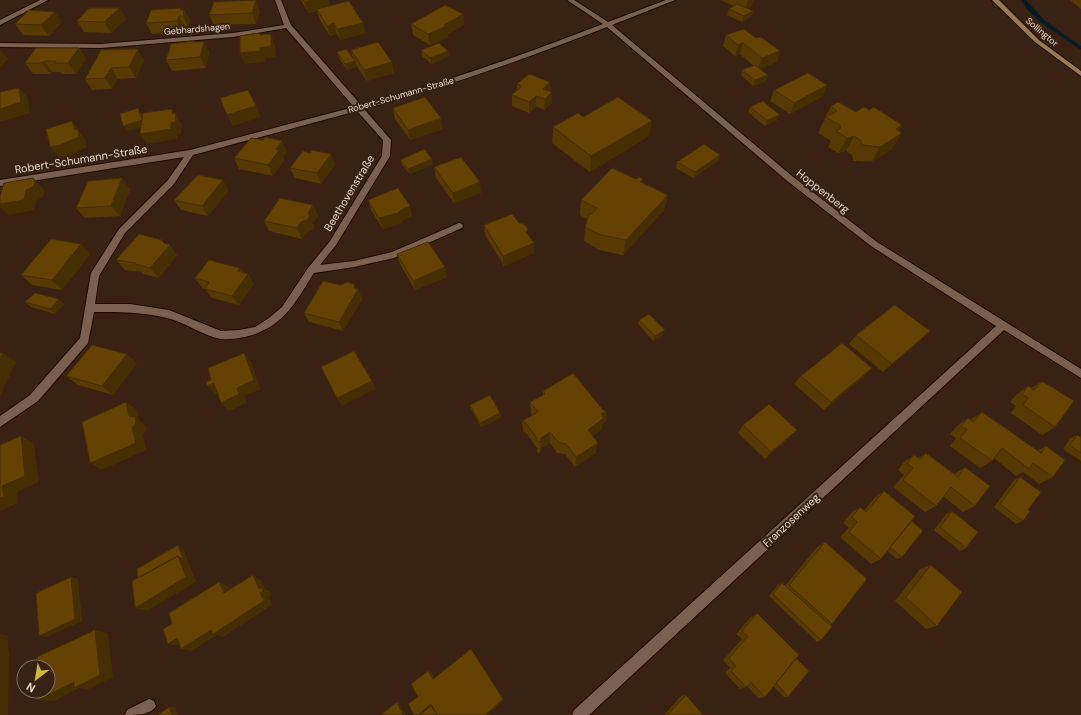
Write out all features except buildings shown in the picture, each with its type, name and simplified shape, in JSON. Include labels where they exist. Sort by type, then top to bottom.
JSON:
[{"type":"main road","name":"Sollingtor","points":[[995,0],[1037,41],[1081,74]]},
{"type":"street","points":[[0,23],[45,0]]},
{"type":"street","points":[[278,0],[288,26],[358,108]]},
{"type":"street","name":"Hoppenberg","points":[[570,0],[608,24],[789,178],[874,244],[1081,374]]},
{"type":"street","name":"Robert-Schumann-Straße","points":[[0,183],[190,153],[422,91],[515,60],[672,0]]},
{"type":"street","name":"Gebhardshagen","points":[[0,45],[101,46],[233,34],[288,26]]},
{"type":"street","name":"Beethovenstraße","points":[[90,308],[130,308],[169,314],[221,335],[239,334],[257,330],[272,322],[285,310],[311,270],[333,243],[386,156],[387,140],[358,108]]},
{"type":"street","points":[[0,422],[34,398],[85,340],[94,276],[122,231],[171,182],[190,153]]},
{"type":"street","points":[[311,270],[354,264],[394,255],[459,226]]},
{"type":"street","name":"Franzosenweg","points":[[579,715],[1003,325]]},
{"type":"street","points":[[132,715],[149,706]]},
{"type":"waterway","points":[[1023,0],[1042,21],[1081,48]]}]
